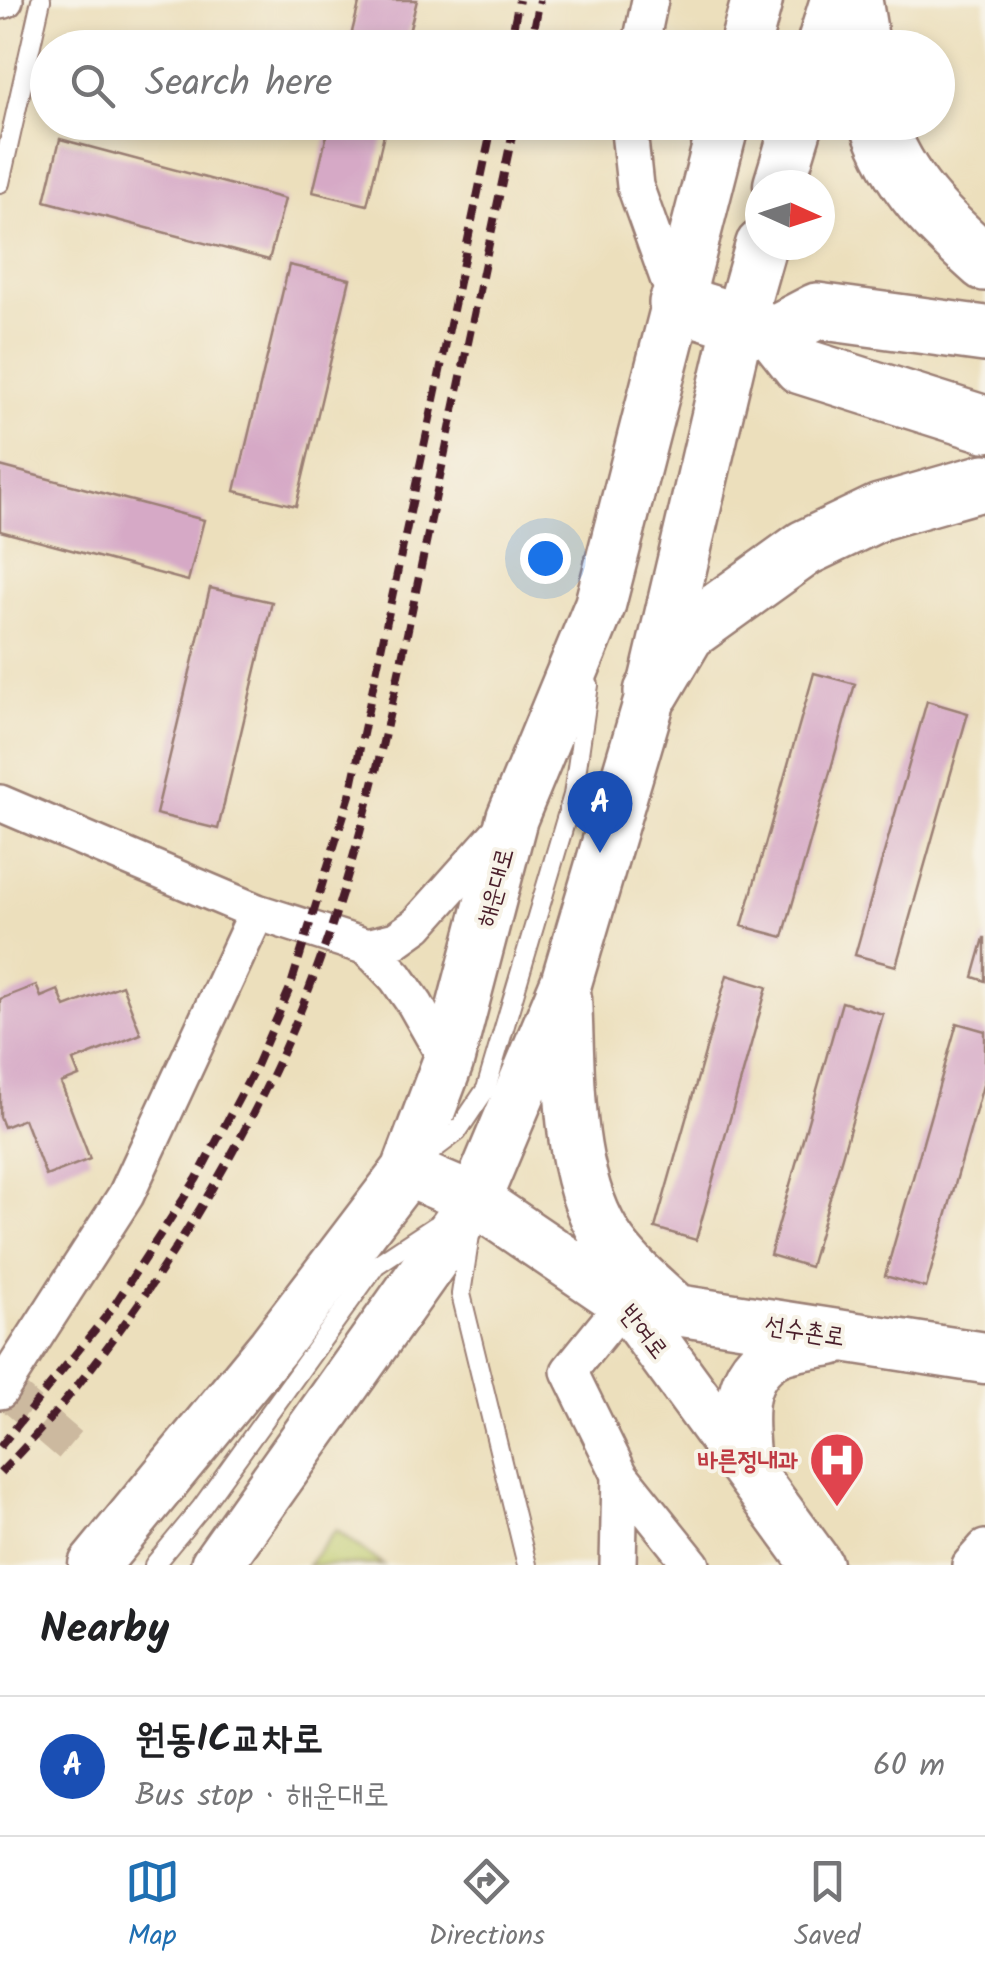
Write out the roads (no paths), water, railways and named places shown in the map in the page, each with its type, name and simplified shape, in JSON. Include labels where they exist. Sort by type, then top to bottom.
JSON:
[{"type":"highway","points":[[854,0],[859,30]]},
{"type":"highway","points":[[884,140],[927,210],[985,263]]},
{"type":"highway","points":[[676,303],[757,328],[802,366],[985,424]]},
{"type":"highway","points":[[757,328],[817,311],[985,334]]},
{"type":"highway","points":[[985,370],[980,397],[985,402]]},
{"type":"highway","points":[[652,692],[687,633],[806,548],[880,512],[985,482]]},
{"type":"main road","points":[[748,30],[756,0]]},
{"type":"main road","points":[[827,30],[836,0]]},
{"type":"main road","name":"해운대로","points":[[94,1565],[274,1347],[407,1171],[448,1062],[512,818],[600,606],[719,140]]},
{"type":"main road","points":[[784,170],[793,140]]},
{"type":"main road","points":[[216,1565],[475,1200],[566,983],[757,328],[760,260]]},
{"type":"main road","points":[[566,983],[574,1148],[591,1201],[610,1243],[676,1310]]},
{"type":"main road","name":"반여로","points":[[407,1171],[475,1200],[625,1302],[817,1565]]},
{"type":"main road","name":"선수촌로","points":[[625,1302],[985,1358]]},
{"type":"main road","points":[[745,1466],[741,1407],[750,1373],[777,1352],[845,1336]]},
{"type":"street","points":[[644,30],[650,0]]},
{"type":"street","points":[[630,140],[634,186],[676,303]]},
{"type":"street","points":[[0,803],[257,912],[368,947],[396,976],[448,1062]]},
{"type":"street","points":[[368,947],[396,940],[417,925],[512,818]]},
{"type":"street","points":[[0,1391],[126,1195],[257,912]]},
{"type":"street","points":[[625,1302],[568,1371],[620,1475],[692,1565]]},
{"type":"street","points":[[618,1565],[620,1475]]},
{"type":"street","points":[[970,1565],[985,1548]]},
{"type":"lane","points":[[34,30],[41,0]]},
{"type":"lane","points":[[0,183],[30,49]]},
{"type":"lane","points":[[407,1171],[457,1132],[486,1089],[573,795],[600,606]]},
{"type":"lane","points":[[154,1565],[201,1508],[376,1265],[475,1200]]},
{"type":"lane","points":[[475,1200],[461,1294],[527,1565]]},
{"type":"tunnel","points":[[3,1388],[72,1447]]},
{"type":"railway","points":[[513,30],[519,0]]},
{"type":"railway","points":[[534,30],[540,0]]},
{"type":"railway","points":[[0,1447],[111,1310],[197,1178],[255,1068],[290,988],[350,795],[489,140]]},
{"type":"railway","points":[[0,1473],[83,1378],[162,1269],[262,1096],[311,983],[350,866],[382,747],[511,140]]},
{"type":"place","name":"원동IC교차로","points":[[600,853]]},
{"type":"place","name":"바른정내과","points":[[837,1509]]}]
